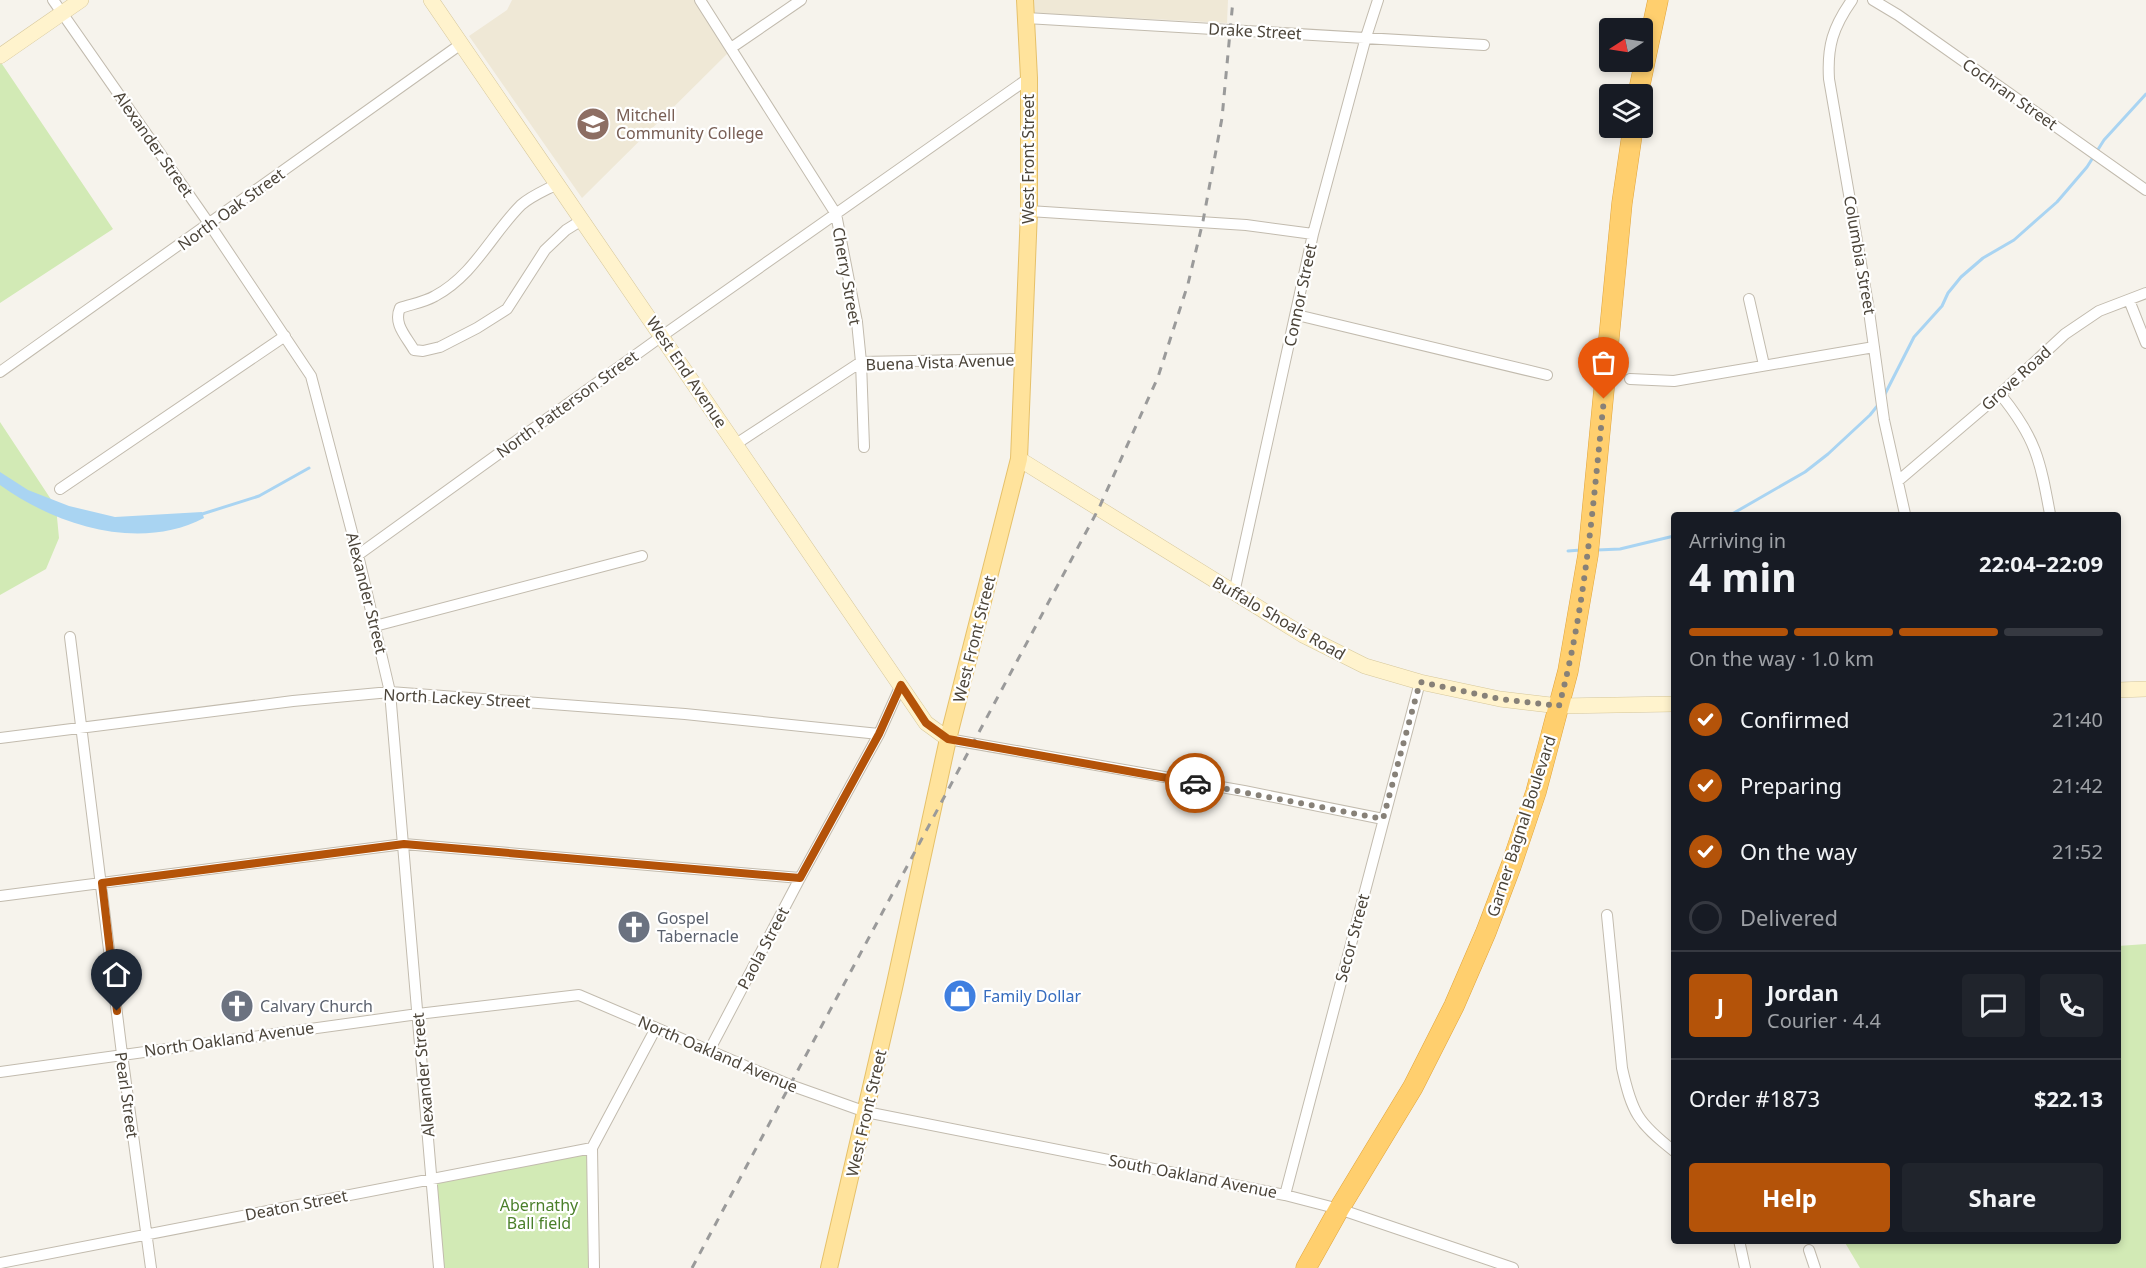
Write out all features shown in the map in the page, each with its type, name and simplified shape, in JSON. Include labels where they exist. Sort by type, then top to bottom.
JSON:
[{"type":"highway","points":[[1640,84],[1658,0]]},
{"type":"highway","name":"Garner Bagnal Boulevard","points":[[1306,1268],[1338,1209],[1413,1087],[1472,964],[1511,866],[1536,792],[1568,671],[1589,550],[1622,203],[1632,138]]},
{"type":"main road","points":[[0,56],[58,6],[81,0]]},
{"type":"main road","name":"West End Avenue","points":[[431,0],[926,723],[948,739]]},
{"type":"main road","name":"West Front Street","points":[[829,1268],[866,1112],[948,739],[1019,459],[1029,211],[1029,78],[1024,0]]},
{"type":"main road","name":"Buffalo Shoals Road","points":[[1019,459],[1303,635],[1365,666],[1420,682],[1500,699],[1559,706],[1671,704]]},
{"type":"main road","points":[[2121,690],[2146,689]]},
{"type":"street","name":"Cherry Street","points":[[700,0],[836,214],[861,362],[864,447]]},
{"type":"street","points":[[731,48],[801,0]]},
{"type":"street","name":"Connor Street","points":[[1234,593],[1313,234],[1378,0]]},
{"type":"street","name":"Columbia Street","points":[[1852,0],[1836,24],[1829,49],[1828,67],[1884,420],[1905,512]]},
{"type":"street","name":"Cochran Street","points":[[1873,0],[2146,190]]},
{"type":"street","name":"Alexander Street","points":[[58,6],[210,225],[311,376],[358,555],[390,692],[439,1268]]},
{"type":"street","name":"Drake Street","points":[[1026,18],[1484,45]]},
{"type":"street","name":"North Oak Street","points":[[0,372],[210,225],[461,44]]},
{"type":"street","name":"North Patterson Street","points":[[358,555],[662,336],[1029,78]]},
{"type":"street","points":[[557,184],[523,203],[494,236],[482,255],[451,287],[433,297],[400,308],[397,315],[398,324],[414,350],[423,351],[440,347],[507,309],[545,250],[566,230],[582,220]]},
{"type":"street","points":[[1029,211],[1246,225],[1313,234]]},
{"type":"street","name":"Grove Road","points":[[1898,482],[2000,394],[2064,334],[2099,311],[2146,293]]},
{"type":"street","points":[[1749,299],[1764,365]]},
{"type":"street","points":[[2129,300],[2146,343]]},
{"type":"street","points":[[1297,315],[1547,375]]},
{"type":"street","points":[[60,489],[285,336]]},
{"type":"street","points":[[1630,379],[1674,381],[1874,347]]},
{"type":"street","name":"Buena Vista Avenue","points":[[736,444],[861,362],[1023,359]]},
{"type":"street","points":[[2000,394],[2025,427],[2036,449],[2042,466],[2050,512]]},
{"type":"street","points":[[375,626],[642,556]]},
{"type":"street","name":"Pearl Street","points":[[70,637],[151,1268]]},
{"type":"street","name":"Secor Street","points":[[1285,1195],[1420,682]]},
{"type":"street","name":"Paola Street","points":[[709,1051],[879,734],[901,685]]},
{"type":"street","name":"North Lackey Street","points":[[0,738],[293,701],[390,692],[686,714],[879,734]]},
{"type":"street","points":[[948,739],[1244,791],[1383,819]]},
{"type":"street","points":[[0,896],[404,844],[800,878]]},
{"type":"street","points":[[1606,915],[1626,1087],[1638,1117],[1647,1129],[1671,1149]]},
{"type":"street","name":"North Oakland Avenue","points":[[0,1072],[418,1014],[579,995],[790,1085],[866,1112]]},
{"type":"street","points":[[594,1268],[592,1148],[656,1028]]},
{"type":"street","name":"South Oakland Avenue","points":[[866,1112],[1285,1195],[1338,1209],[1512,1268]]},
{"type":"street","name":"Deaton Street","points":[[0,1263],[592,1148]]},
{"type":"street","points":[[1740,1244],[1745,1268]]},
{"type":"street","points":[[1809,1250],[1815,1268]]},
{"type":"shaded area","name":"Mitchell Community College","points":[[512,0],[697,0],[730,51],[582,198],[469,36],[507,10]]},
{"type":"shaded area","points":[[1033,0],[1228,0],[1227,23],[1034,13]]},
{"type":"green space","points":[[0,61],[113,229],[0,303]]},
{"type":"green space","points":[[0,422],[56,507],[59,538],[46,569],[0,595]]},
{"type":"green space","points":[[2146,944],[2146,1268],[1860,1268],[1846,1244],[2121,1244],[2121,946]]},
{"type":"green space","name":"Abernathy Ball field","points":[[592,1148],[594,1268],[439,1268],[432,1179]]},
{"type":"water","points":[[0,472],[28,490],[69,506],[115,517],[202,512],[204,518],[179,528],[152,533],[125,533],[98,529],[46,512],[22,499],[0,485]]},
{"type":"waterway","points":[[1885,394],[1914,337],[1942,306],[1948,293],[1961,277],[1983,258],[2014,240],[2057,202],[2087,167],[2104,140],[2146,94]]},
{"type":"waterway","points":[[1735,512],[1805,472],[1828,454],[1878,405]]},
{"type":"waterway","points":[[199,515],[259,496],[309,468]]},
{"type":"waterway","points":[[1597,550],[1620,549],[1671,537]]},
{"type":"waterway","points":[[1568,551],[1581,550]]},
{"type":"railway","points":[[692,1268],[1099,508],[1158,377],[1188,284],[1203,221],[1222,118],[1233,0]]},
{"type":"way so far","points":[[1195,783],[1383,819],[1420,682],[1500,699],[1559,706],[1568,671],[1588,555],[1604,399]]},
{"type":"place","name":"Mitchell Community College","points":[[593,124]]},
{"type":"place","name":"Gospel Tabernacle","points":[[634,927]]},
{"type":"place","name":"Family Dollar","points":[[960,996]]},
{"type":"place","name":"Calvary Church","points":[[237,1006]]},
{"type":"route","points":[[117,1011],[102,883],[404,844],[800,878],[879,734],[901,685],[926,723],[948,739],[1195,783]]}]
